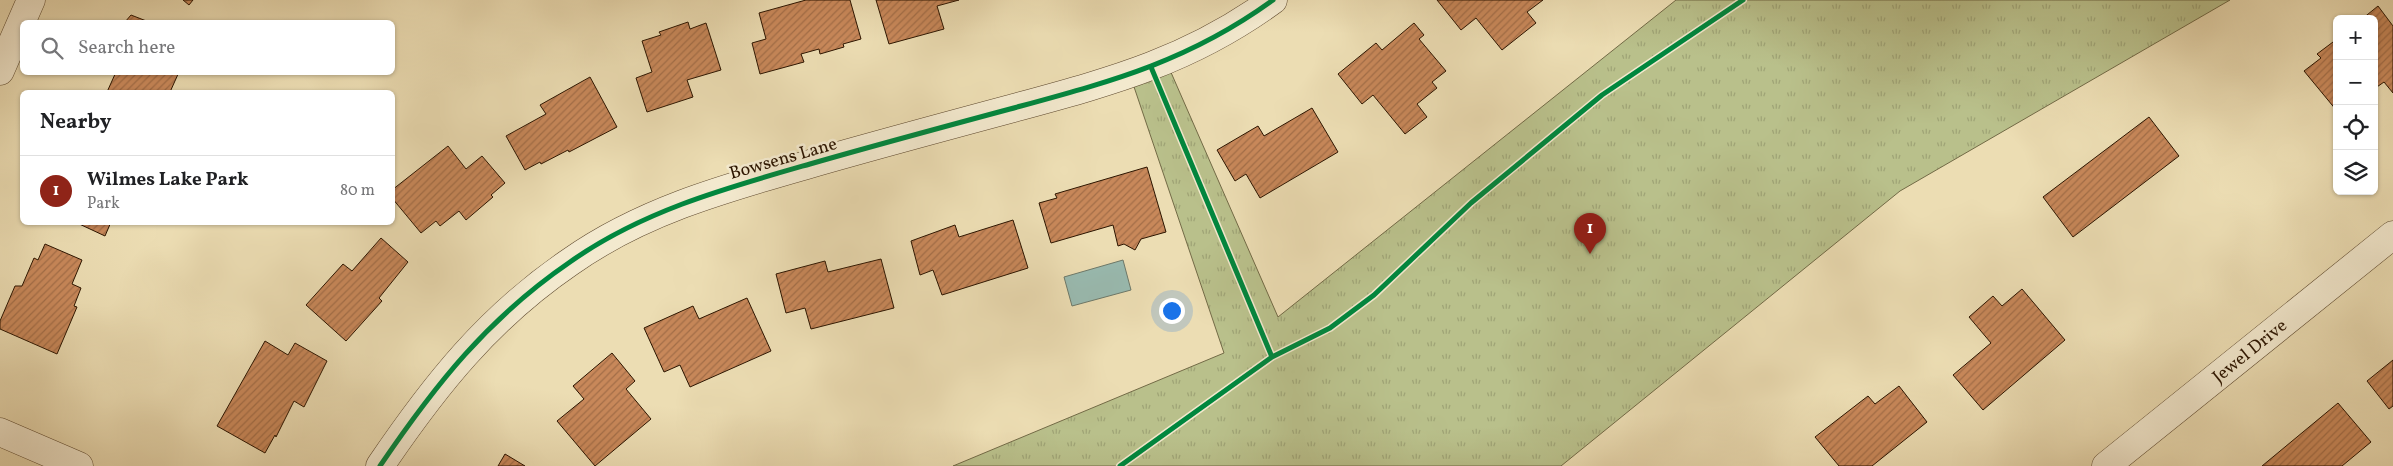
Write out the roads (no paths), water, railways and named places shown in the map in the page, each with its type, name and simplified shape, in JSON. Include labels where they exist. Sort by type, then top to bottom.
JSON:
[{"type":"street","points":[[22,20],[31,0]]},
{"type":"street","name":"Bowsens Lane","points":[[380,466],[424,402],[492,325],[547,278],[571,261],[628,227],[669,208],[742,183],[1104,83],[1151,67],[1210,40],[1273,0]]},
{"type":"street","points":[[0,71],[20,25]]},
{"type":"street","name":"Jewel Drive","points":[[2106,466],[2393,234]]},
{"type":"street","points":[[0,432],[79,466]]},
{"type":"water","points":[[1123,260],[1131,290],[1072,306],[1064,277]]},
{"type":"place","name":"Wilmes Lake Park","points":[[1590,254]]}]
